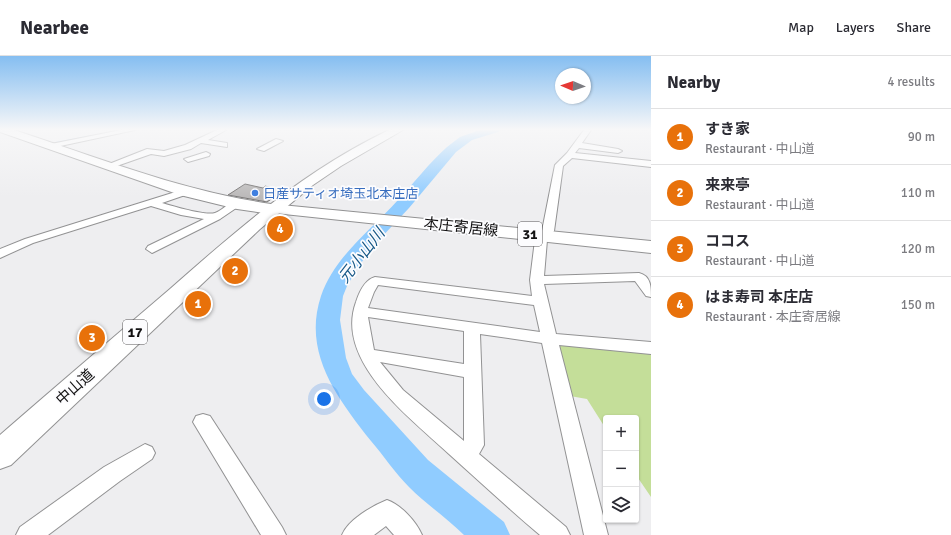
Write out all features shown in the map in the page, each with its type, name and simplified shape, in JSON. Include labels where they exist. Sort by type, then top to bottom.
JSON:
[{"type":"main road","name":"中山道","points":[[0,455],[271,209],[352,152]]},
{"type":"main road","name":"本庄寄居線","points":[[271,209],[374,218],[651,247]]},
{"type":"street","points":[[69,152],[185,192],[237,204],[271,209]]},
{"type":"street","points":[[108,166],[146,152]]},
{"type":"street","points":[[156,152],[164,154],[170,152]]},
{"type":"street","points":[[188,159],[202,155],[193,152]]},
{"type":"street","points":[[572,152],[559,165],[548,231],[541,240],[537,280],[540,300],[596,535]]},
{"type":"street","points":[[619,152],[635,156],[651,164]]},
{"type":"street","points":[[570,155],[635,156]]},
{"type":"street","points":[[0,254],[29,241],[185,192]]},
{"type":"street","points":[[153,203],[182,212],[216,217]]},
{"type":"street","points":[[152,249],[216,217],[237,204]]},
{"type":"street","points":[[537,280],[639,277],[651,293]]},
{"type":"street","points":[[540,300],[375,281],[367,291],[360,310],[360,326],[368,356],[387,384],[400,398],[558,535]]},
{"type":"street","points":[[360,310],[550,339],[651,348]]},
{"type":"street","points":[[465,455],[474,446],[472,328]]},
{"type":"street","points":[[368,356],[383,356],[473,372]]},
{"type":"street","points":[[203,422],[274,535]]},
{"type":"street","points":[[28,535],[145,452]]},
{"type":"street","points":[[354,535],[387,511],[410,535]]},
{"type":"green space","points":[[561,345],[651,353],[651,497],[639,479],[639,415],[603,415],[603,424],[587,399],[570,396],[559,348]]},
{"type":"building","name":"日産サティオ埼玉北本庄店","points":[[245,184],[263,188],[265,186],[283,191],[267,202],[228,195]]},
{"type":"waterway","name":"元小山川","points":[[448,152],[403,204],[370,238],[348,266],[332,296],[329,308],[328,333],[332,358],[336,369],[345,386],[363,410],[416,471],[491,535]]},
{"type":"place","name":"日産サティオ埼玉北本庄店","points":[[255,193]]},
{"type":"place","name":"はま寿司 本庄店","points":[[280,229]]},
{"type":"place","name":"来来亭","points":[[235,271]]},
{"type":"place","name":"すき家","points":[[198,304]]},
{"type":"place","name":"ココス","points":[[92,338]]}]
